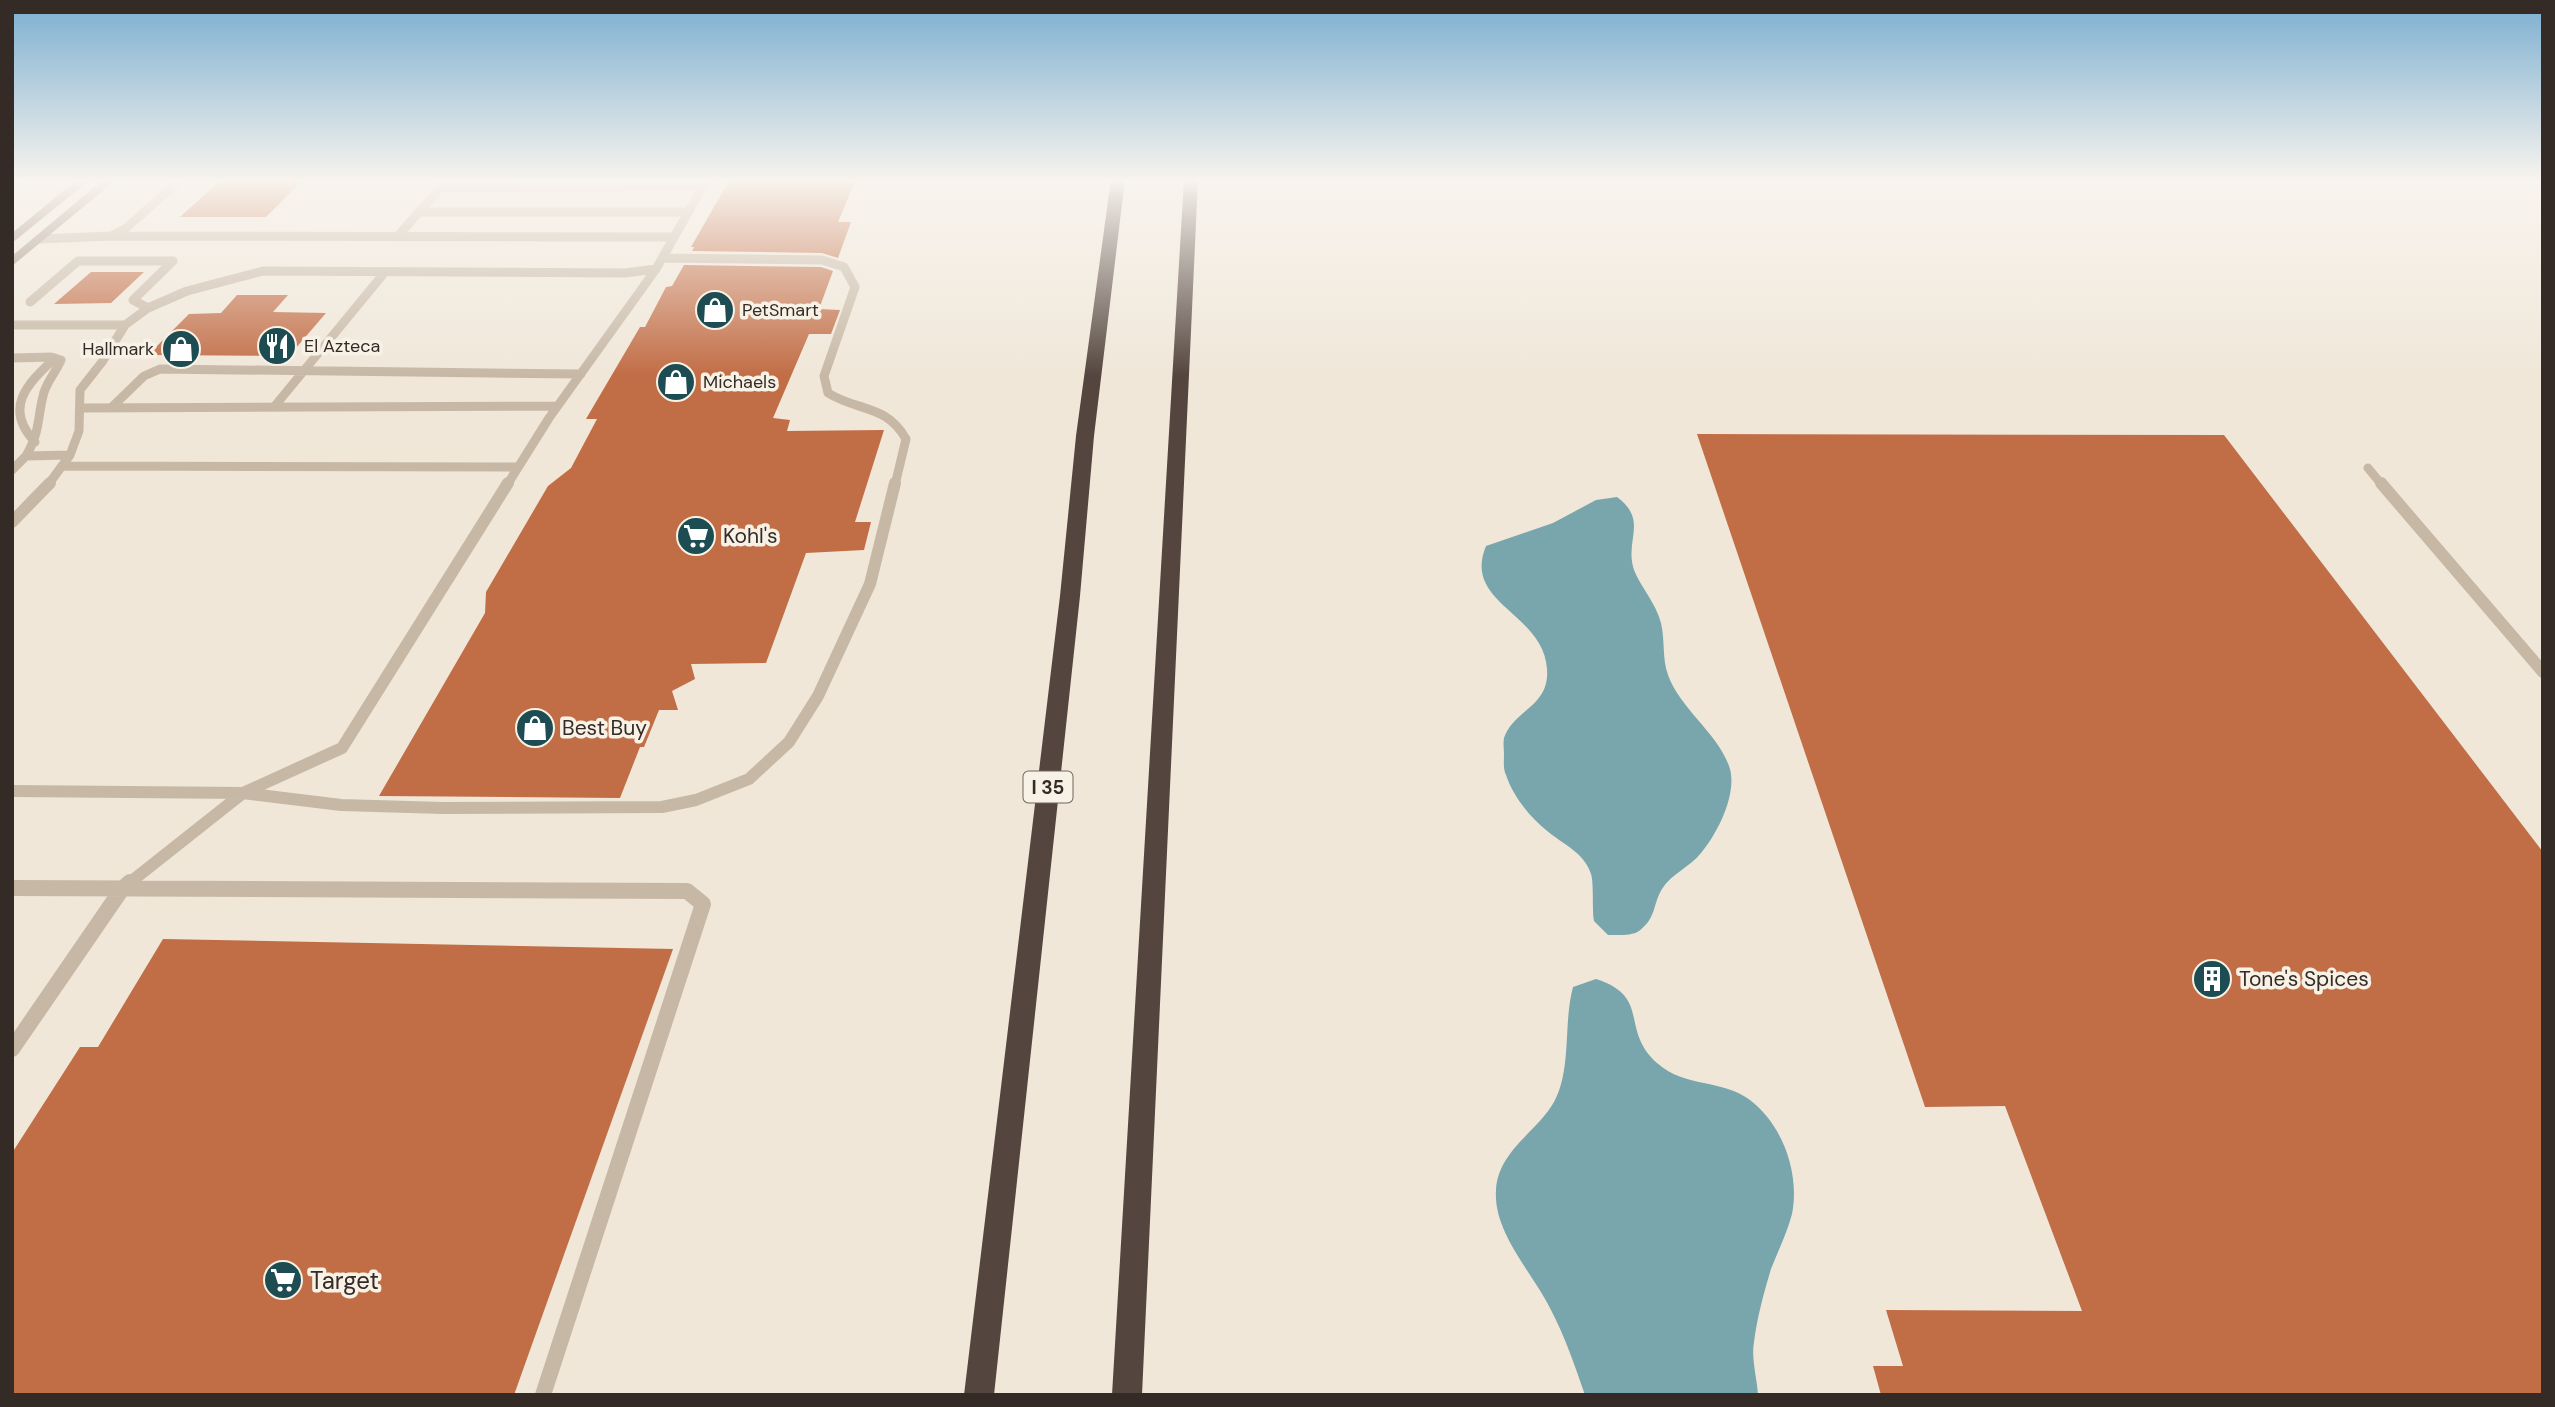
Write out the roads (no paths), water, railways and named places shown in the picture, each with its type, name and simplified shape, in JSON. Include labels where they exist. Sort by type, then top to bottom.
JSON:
[{"type":"highway","name":"I 35","points":[[979,1395],[1070,596],[1085,436],[1110,245]]},
{"type":"highway","points":[[1127,1395],[1188,245]]},
{"type":"main road","points":[[12,262],[32,245]]},
{"type":"lane","points":[[12,1049],[122,889],[243,793],[342,748],[557,406],[659,264],[670,245]]},
{"type":"lane","points":[[12,791],[243,793],[354,806],[443,808],[662,807],[696,800],[749,779],[789,742],[818,696],[870,584],[906,439],[898,422],[881,411],[856,407],[828,393],[824,376],[855,287],[844,267],[822,260],[659,264],[625,274],[262,271],[187,291],[148,308],[125,325],[102,362],[80,390],[79,431],[70,454],[63,466],[13,521]]},
{"type":"lane","points":[[30,302],[78,261],[173,261],[133,300],[148,308]]},
{"type":"lane","points":[[274,408],[385,272]]},
{"type":"lane","points":[[12,325],[125,325]]},
{"type":"lane","points":[[12,358],[61,360],[43,392],[35,442],[12,470]]},
{"type":"lane","points":[[35,442],[21,433],[15,424],[15,411],[25,387],[55,358]]},
{"type":"lane","points":[[111,408],[149,372],[160,369],[580,374]]},
{"type":"lane","points":[[80,408],[557,406]]},
{"type":"lane","points":[[26,456],[70,454]]},
{"type":"lane","points":[[63,466],[518,467]]},
{"type":"lane","points":[[2368,468],[2543,671]]},
{"type":"lane","points":[[12,888],[687,891],[703,904],[542,1395]]},
{"type":"water","points":[[1617,497],[1632,514],[1634,570],[1659,616],[1668,675],[1681,699],[1725,757],[1730,769],[1731,790],[1724,814],[1713,836],[1697,858],[1666,884],[1645,926],[1636,933],[1608,935],[1594,921],[1592,878],[1588,866],[1578,854],[1546,830],[1528,812],[1517,798],[1505,773],[1504,738],[1515,721],[1543,692],[1547,669],[1542,650],[1532,634],[1485,582],[1482,566],[1486,546],[1553,523],[1596,500]]},
{"type":"water","points":[[1596,979],[1613,986],[1624,995],[1630,1005],[1639,1038],[1657,1063],[1680,1076],[1728,1089],[1750,1100],[1772,1123],[1786,1151],[1791,1167],[1794,1199],[1790,1221],[1771,1269],[1757,1324],[1753,1355],[1758,1395],[1585,1395],[1556,1320],[1507,1237],[1501,1222],[1497,1206],[1498,1176],[1511,1153],[1554,1102],[1563,1075],[1573,987]]},
{"type":"place","name":"PetSmart","points":[[715,310]]},
{"type":"place","name":"El Azteca","points":[[277,346]]},
{"type":"place","name":"Hallmark","points":[[181,349]]},
{"type":"place","name":"Michaels","points":[[676,382]]},
{"type":"place","name":"Kohl's","points":[[696,536]]},
{"type":"place","name":"Best Buy","points":[[535,728]]},
{"type":"place","name":"Tone's Spices","points":[[2212,979]]},
{"type":"place","name":"Target","points":[[283,1280]]}]
